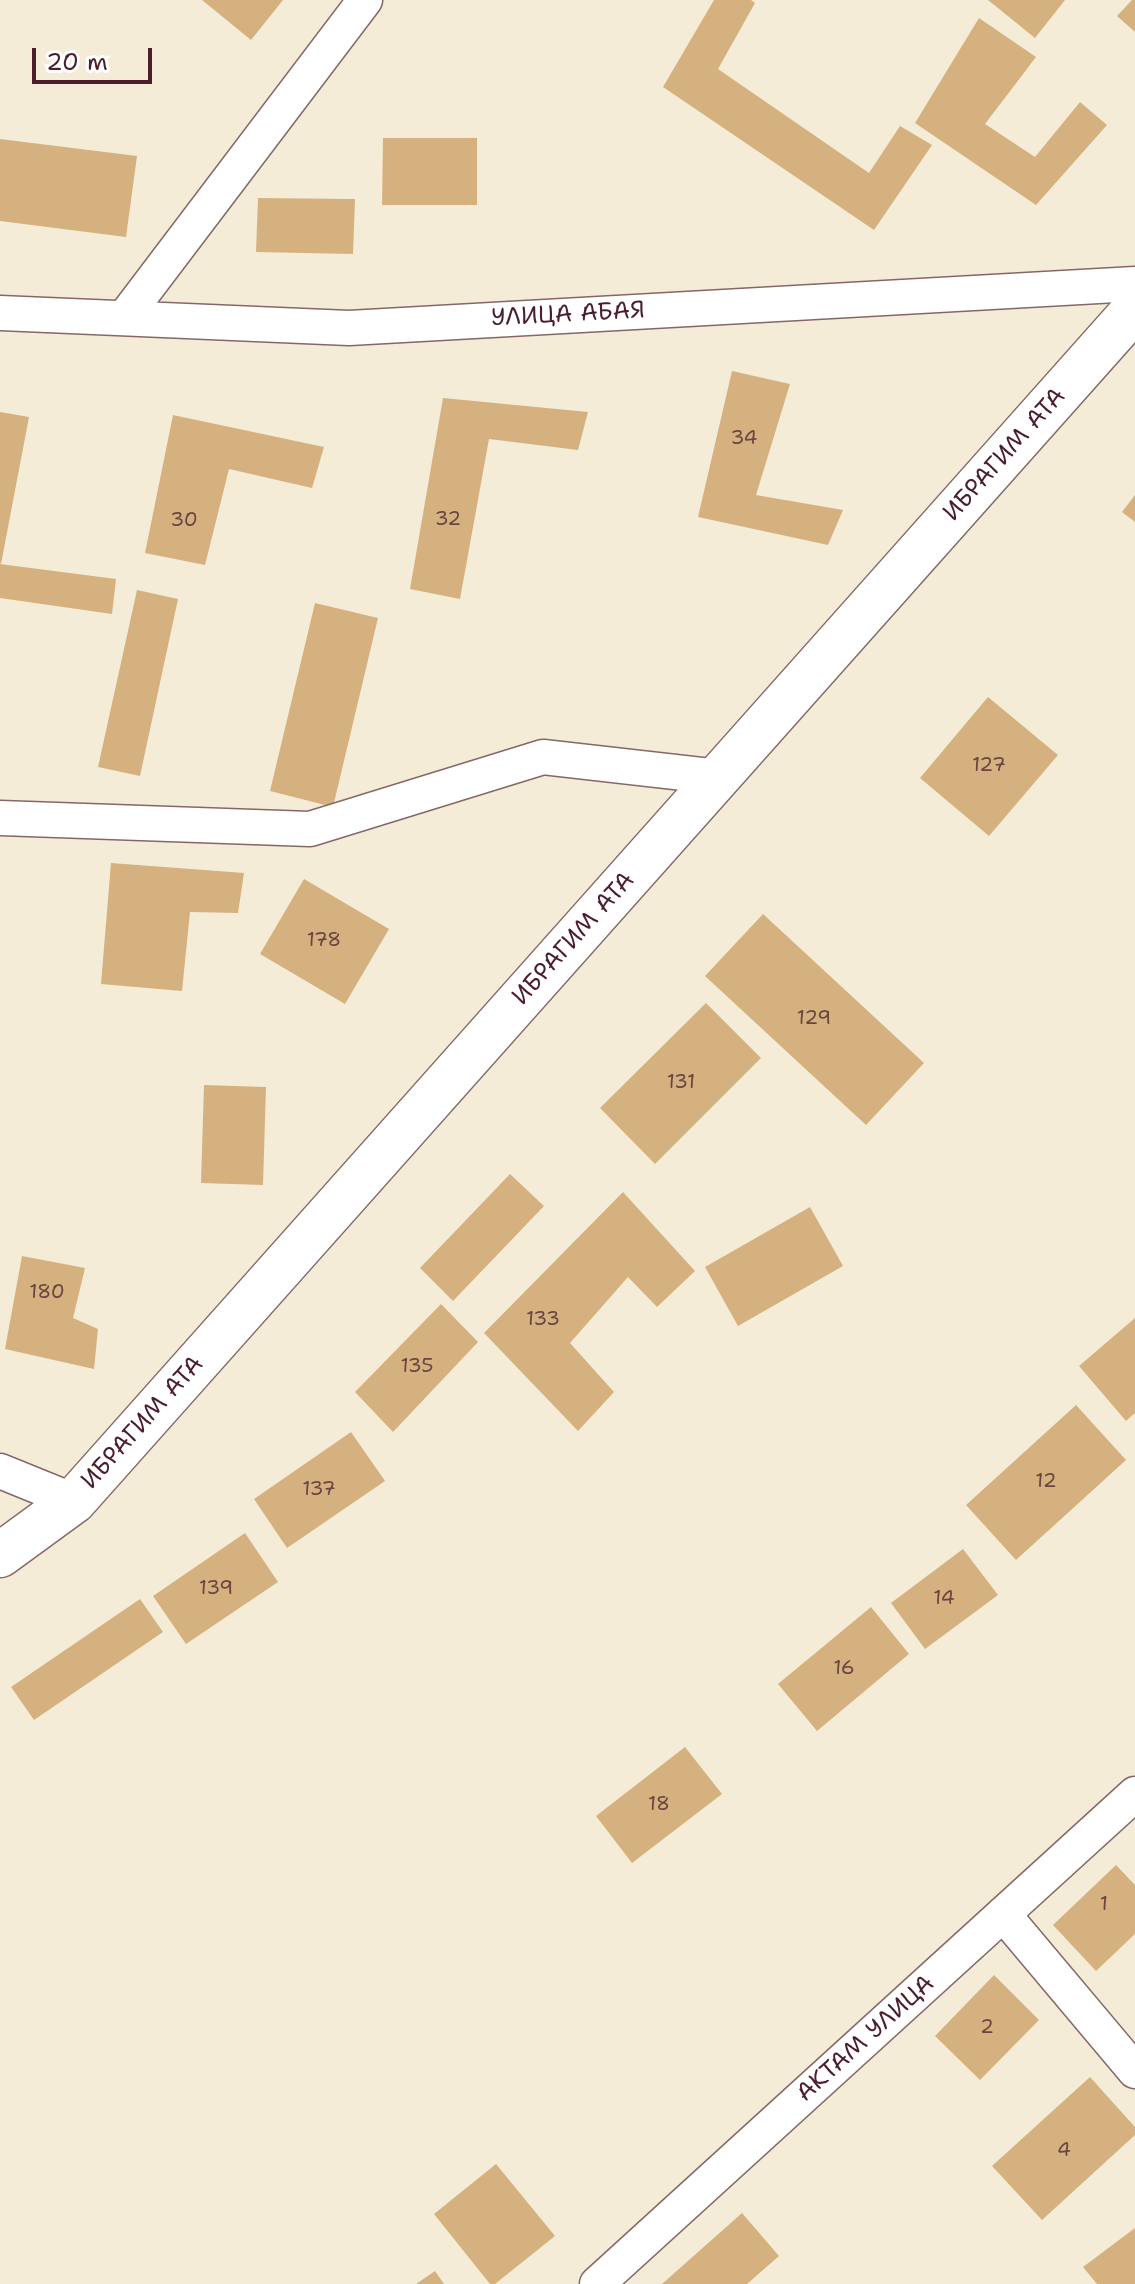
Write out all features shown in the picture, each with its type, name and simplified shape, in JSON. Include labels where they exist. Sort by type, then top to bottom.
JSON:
[{"type":"street","points":[[124,318],[365,0]]},
{"type":"street","name":"УЛИЦА АБАЯ","points":[[0,313],[349,328],[1135,284]]},
{"type":"street","name":"ИБРАГИМ АТА","points":[[0,1555],[74,1501],[1135,309]]},
{"type":"street","points":[[0,818],[310,829],[543,757],[719,777]]},
{"type":"street","points":[[0,1471],[74,1501]]},
{"type":"street","name":"АКТАМ УЛИЦА","points":[[597,2284],[1135,1794]]},
{"type":"street","points":[[1003,1914],[1135,2071]]},
{"type":"building","points":[[202,0],[283,0],[251,40]]},
{"type":"building","points":[[714,0],[751,0],[755,3],[718,69],[869,173],[900,126],[932,145],[874,230],[663,87]]},
{"type":"building","points":[[988,0],[1065,0],[1035,38]]},
{"type":"building","points":[[1135,0],[1135,32],[1117,16]]},
{"type":"building","points":[[979,18],[1036,57],[985,124],[1035,157],[1080,102],[1107,125],[1036,205],[915,123]]},
{"type":"building","points":[[383,138],[477,138],[477,205],[382,205]]},
{"type":"building","points":[[0,139],[137,156],[126,237],[0,221]]},
{"type":"building","points":[[258,198],[355,199],[353,254],[256,252]]},
{"type":"building","points":[[732,371],[790,384],[756,495],[843,510],[828,545],[698,517]]},
{"type":"building","points":[[443,398],[588,412],[578,450],[489,439],[460,599],[410,589]]},
{"type":"building","points":[[0,412],[29,417],[1,564],[0,563]]},
{"type":"building","points":[[173,415],[324,447],[312,488],[229,469],[205,565],[145,553]]},
{"type":"building","points":[[1135,495],[1135,522],[1122,512]]},
{"type":"building","points":[[0,564],[116,579],[112,614],[0,598]]},
{"type":"building","points":[[137,590],[178,599],[140,776],[98,767]]},
{"type":"building","points":[[315,603],[378,618],[333,807],[270,791]]},
{"type":"building","points":[[988,697],[1058,755],[989,836],[920,778]]},
{"type":"building","points":[[111,863],[244,873],[238,913],[190,912],[182,991],[101,984]]},
{"type":"building","points":[[304,879],[389,929],[345,1004],[260,954]]},
{"type":"building","points":[[763,914],[924,1063],[866,1125],[705,976]]},
{"type":"building","points":[[706,1003],[761,1058],[655,1164],[600,1108]]},
{"type":"building","points":[[204,1085],[266,1087],[263,1185],[201,1183]]},
{"type":"building","points":[[510,1174],[544,1206],[453,1301],[420,1268]]},
{"type":"building","points":[[623,1192],[695,1271],[657,1307],[628,1277],[570,1343],[614,1392],[578,1431],[484,1333]]},
{"type":"building","points":[[810,1207],[843,1266],[738,1326],[705,1267]]},
{"type":"building","points":[[22,1256],[85,1268],[73,1318],[98,1329],[94,1369],[5,1349]]},
{"type":"building","points":[[441,1304],[478,1342],[393,1432],[355,1392]]},
{"type":"building","points":[[1135,1318],[1135,1413],[1126,1421],[1079,1366]]},
{"type":"building","points":[[1076,1405],[1126,1460],[1016,1560],[966,1505]]},
{"type":"building","points":[[351,1432],[385,1481],[287,1548],[254,1499]]},
{"type":"building","points":[[245,1533],[278,1582],[186,1644],[153,1596]]},
{"type":"building","points":[[963,1549],[998,1595],[925,1649],[891,1603]]},
{"type":"building","points":[[140,1599],[163,1632],[34,1720],[11,1687]]},
{"type":"building","points":[[871,1607],[909,1654],[817,1731],[778,1684]]},
{"type":"building","points":[[685,1747],[722,1794],[632,1863],[596,1816]]},
{"type":"building","points":[[1116,1865],[1135,1885],[1135,1934],[1096,1971],[1053,1925]]},
{"type":"building","points":[[994,1975],[1039,2020],[980,2080],[935,2036]]},
{"type":"building","points":[[1090,2077],[1135,2127],[1135,2135],[1042,2220],[992,2166]]},
{"type":"building","points":[[496,2164],[555,2236],[495,2284],[490,2284],[434,2214]]},
{"type":"building","points":[[742,2213],[779,2256],[747,2284],[662,2284]]},
{"type":"building","points":[[1135,2228],[1135,2284],[1097,2284],[1083,2267]]},
{"type":"building","points":[[435,2271],[444,2284],[416,2284]]}]
